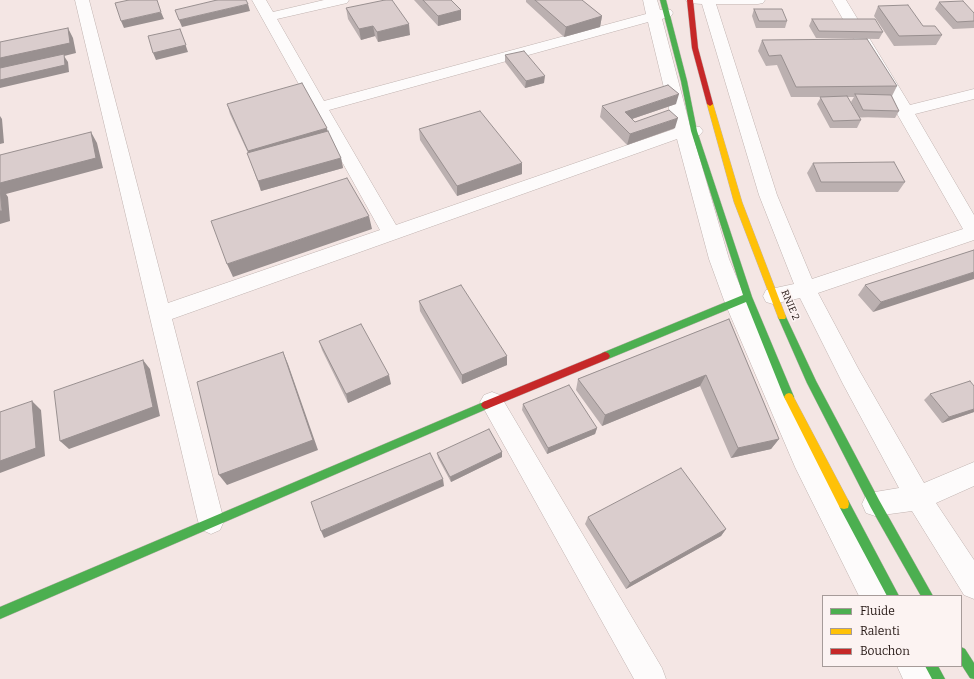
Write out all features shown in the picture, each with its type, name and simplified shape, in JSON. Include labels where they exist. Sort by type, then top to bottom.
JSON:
[{"type":"main road","name":"RNIE 2","points":[[699,0],[695,48],[738,202],[774,296],[812,383],[874,504],[926,595]]},
{"type":"main road","points":[[0,613],[492,402],[742,300],[793,406],[892,595]]},
{"type":"main road","points":[[962,655],[974,674]]},
{"type":"main road","points":[[932,667],[939,679]]},
{"type":"street","points":[[82,0],[161,314],[211,522]]},
{"type":"street","points":[[259,0],[390,233]]},
{"type":"street","points":[[269,17],[342,0]]},
{"type":"street","points":[[758,0],[699,0],[768,195],[806,289],[851,377],[918,498],[974,585]]},
{"type":"street","points":[[774,296],[806,289],[974,233],[905,111],[838,0]]},
{"type":"street","points":[[321,108],[658,7],[689,131],[692,166],[719,259],[742,300],[804,458],[873,595]]},
{"type":"street","points":[[905,111],[974,94]]},
{"type":"street","points":[[161,314],[390,233],[689,131]]},
{"type":"street","points":[[492,402],[651,679]]},
{"type":"street","points":[[874,504],[918,498],[974,474]]},
{"type":"street","points":[[913,667],[920,679]]},
{"type":"building","points":[[129,0],[157,0],[161,12],[121,21],[115,3]]},
{"type":"building","points":[[217,0],[246,0],[248,4],[179,20],[175,10]]},
{"type":"building","points":[[392,0],[409,24],[377,32],[373,26],[359,29],[346,8]]},
{"type":"building","points":[[423,0],[451,0],[461,10],[438,16]]},
{"type":"building","points":[[535,0],[582,0],[602,16],[566,27]]},
{"type":"building","points":[[963,1],[974,13],[974,21],[957,22],[939,2]]},
{"type":"building","points":[[908,5],[923,26],[935,26],[942,35],[899,36],[878,6]]},
{"type":"building","points":[[754,9],[782,9],[787,21],[759,21]]},
{"type":"building","points":[[812,19],[875,19],[883,32],[819,31]]},
{"type":"building","points":[[68,28],[70,43],[0,58],[0,42]]},
{"type":"building","points":[[180,29],[186,45],[153,53],[148,36]]},
{"type":"building","points":[[867,39],[897,86],[796,87],[781,55],[769,56],[762,40]]},
{"type":"building","points":[[524,51],[545,76],[526,81],[505,55]]},
{"type":"building","points":[[64,54],[65,65],[0,80],[0,68]]},
{"type":"building","points":[[302,83],[327,128],[248,151],[227,104]]},
{"type":"building","points":[[668,85],[679,94],[625,112],[635,122],[669,110],[678,118],[630,134],[602,106]]},
{"type":"building","points":[[855,94],[891,95],[899,111],[863,110]]},
{"type":"building","points":[[847,96],[861,120],[833,121],[820,97]]},
{"type":"building","points":[[480,111],[522,163],[457,186],[419,129]]},
{"type":"building","points":[[328,131],[341,158],[258,181],[247,153]]},
{"type":"building","points":[[91,132],[96,158],[0,183],[0,155]]},
{"type":"building","points":[[894,162],[905,182],[821,182],[813,163]]},
{"type":"building","points":[[347,178],[369,216],[227,264],[211,221]]},
{"type":"building","points":[[0,188],[2,211],[0,211]]},
{"type":"building","points":[[974,250],[974,272],[881,302],[865,285]]},
{"type":"building","points":[[461,285],[507,356],[462,375],[419,301]]},
{"type":"building","points":[[729,319],[779,439],[738,448],[706,375],[605,415],[578,379]]},
{"type":"building","points":[[361,324],[389,375],[346,394],[319,341]]},
{"type":"building","points":[[283,352],[313,440],[219,475],[197,382]]},
{"type":"building","points":[[143,360],[153,407],[60,441],[54,391]]},
{"type":"building","points":[[970,381],[974,386],[974,409],[949,417],[930,394]]},
{"type":"building","points":[[569,385],[597,428],[548,448],[523,404]]},
{"type":"building","points":[[32,401],[36,448],[0,461],[0,412]]},
{"type":"building","points":[[489,429],[502,452],[450,477],[437,453]]},
{"type":"building","points":[[430,453],[443,479],[321,531],[311,502]]},
{"type":"building","points":[[681,468],[726,529],[630,583],[588,517]]},
{"type":"traffic: fast","points":[[663,0],[684,81],[694,131],[748,297],[789,397]]},
{"type":"traffic: fast","points":[[605,356],[748,297]]},
{"type":"traffic: fast","points":[[782,317],[812,383],[875,504],[926,595]]},
{"type":"traffic: fast","points":[[0,613],[486,405]]},
{"type":"traffic: fast","points":[[844,504],[892,595]]},
{"type":"traffic: fast","points":[[962,655],[974,674]]},
{"type":"traffic: fast","points":[[932,667],[939,679]]},
{"type":"traffic: slow","points":[[710,104],[738,202],[782,317]]},
{"type":"traffic: slow","points":[[789,397],[844,504]]},
{"type":"traffic: jam","points":[[690,0],[695,48],[710,104]]},
{"type":"traffic: jam","points":[[486,405],[605,356]]}]
